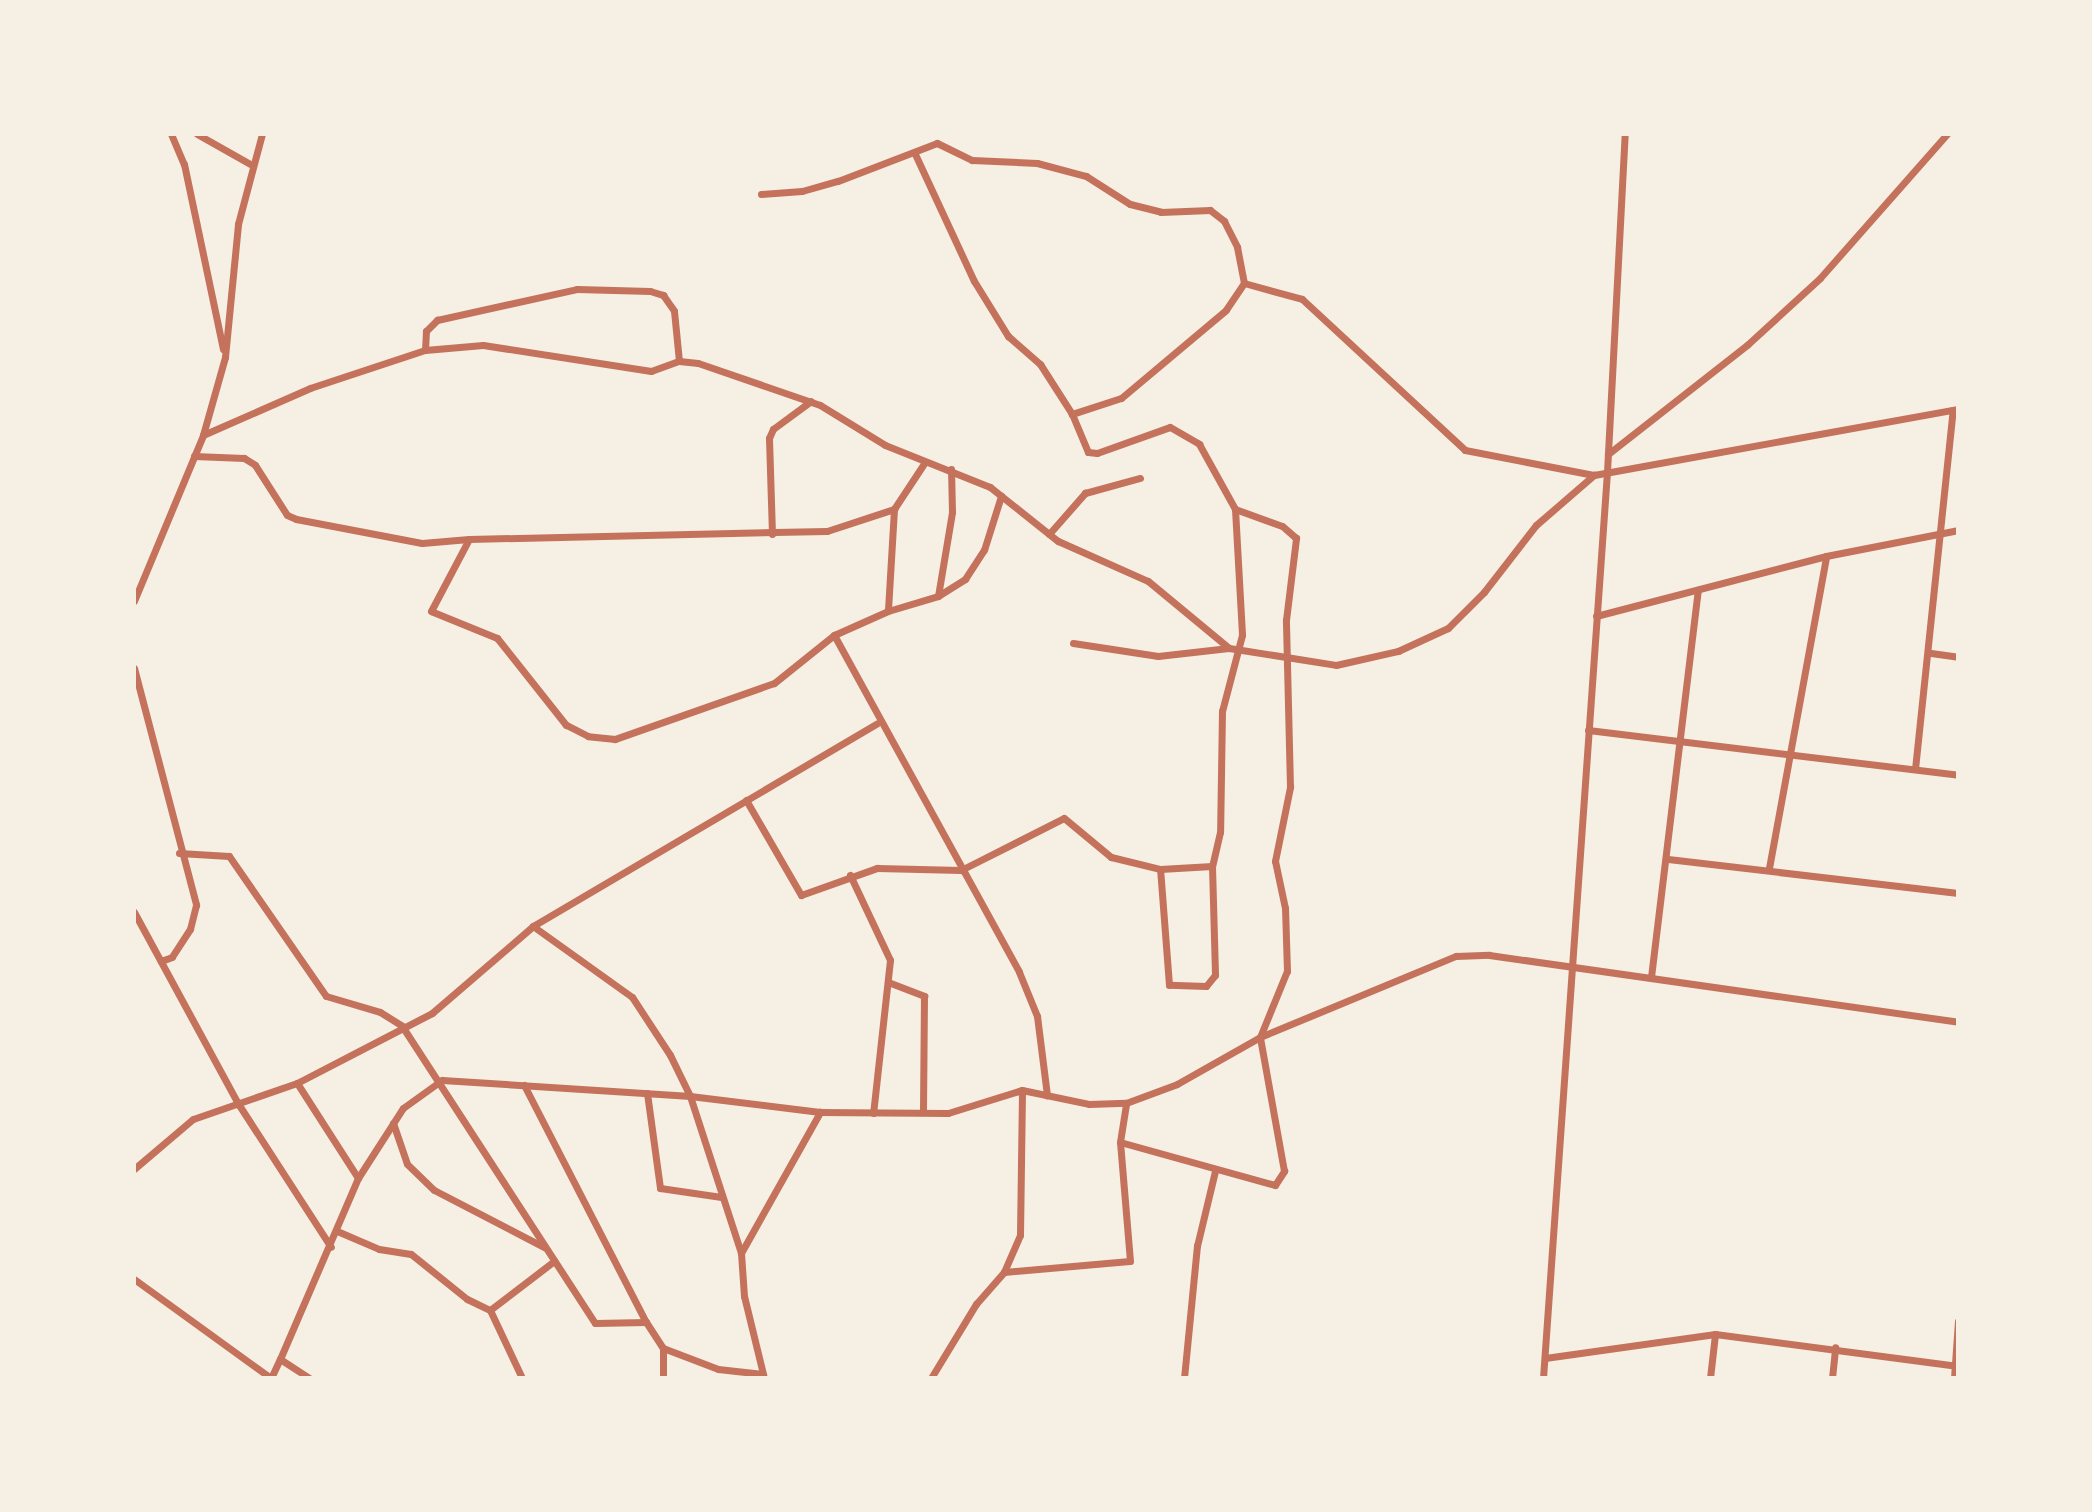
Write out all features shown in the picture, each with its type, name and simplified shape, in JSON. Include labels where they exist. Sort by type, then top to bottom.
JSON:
[{"type":"street","points":[[171,134],[184,164],[200,258],[225,357]]},
{"type":"street","points":[[197,134],[252,165]]},
{"type":"street","points":[[134,601],[203,435],[225,357],[238,224],[262,134]]},
{"type":"street","points":[[1543,1378],[1607,472],[1625,134]]},
{"type":"street","points":[[1608,454],[1747,345],[1820,278],[1893,201],[1947,134]]},
{"type":"street","points":[[761,194],[802,191],[915,154],[937,143],[972,160],[1037,163],[1086,176],[1130,204],[1161,212],[1210,210],[1224,221],[1237,247],[1244,283],[1226,310],[1121,398],[1072,414]]},
{"type":"street","points":[[915,154],[974,281],[1008,336],[1040,364],[1072,414],[1091,453],[1170,427],[1199,444],[1235,509],[1243,596],[1222,711],[1220,832],[1212,866],[1215,975],[1206,986],[1169,985],[1160,869]]},
{"type":"street","points":[[1244,283],[1302,299],[1465,450],[1594,475],[1956,410],[1939,535],[1931,653],[1915,769]]},
{"type":"street","points":[[425,350],[426,331],[437,320],[577,289],[650,291],[663,295],[674,311],[679,361]]},
{"type":"street","points":[[203,435],[310,388],[425,350],[483,345],[651,371],[679,361],[729,371],[811,401],[925,462],[951,469],[1001,496],[1049,534],[1148,581],[1234,649]]},
{"type":"street","points":[[772,534],[769,438],[773,429],[811,401]]},
{"type":"street","points":[[194,456],[244,458],[255,465],[287,515],[296,519],[422,543],[469,539],[827,531],[894,509]]},
{"type":"street","points":[[888,611],[894,509],[925,462]]},
{"type":"street","points":[[938,596],[952,512],[951,469]]},
{"type":"street","points":[[1073,643],[1158,656],[1234,649],[1336,665],[1398,651],[1448,628],[1484,592],[1536,525],[1594,475]]},
{"type":"street","points":[[1049,534],[1085,493],[1140,478]]},
{"type":"street","points":[[469,539],[431,611],[497,638],[566,725],[601,739],[687,716],[774,683],[834,635],[888,611],[938,596],[965,579],[984,550],[1001,496]]},
{"type":"street","points":[[1120,1142],[1269,1186],[1282,1181],[1274,1098],[1260,1037],[1287,971],[1285,908],[1275,861],[1290,787],[1286,620],[1296,538],[1282,526],[1235,509]]},
{"type":"street","points":[[1596,616],[1826,556],[1958,530]]},
{"type":"street","points":[[1769,868],[1826,556]]},
{"type":"street","points":[[1651,977],[1668,859],[1698,590]]},
{"type":"street","points":[[834,635],[877,723],[961,870],[1037,1016],[1047,1095]]},
{"type":"street","points":[[1931,653],[1958,657]]},
{"type":"street","points":[[134,668],[179,853],[196,905],[190,929],[172,957],[161,961]]},
{"type":"street","points":[[134,1169],[187,1123],[297,1083],[432,1013],[533,926],[877,723]]},
{"type":"street","points":[[1588,730],[1958,775]]},
{"type":"street","points":[[746,800],[801,895],[850,875],[877,868],[961,870],[1064,818],[1111,857],[1160,869],[1212,866]]},
{"type":"street","points":[[179,853],[229,856],[326,996],[380,1012],[402,1026],[442,1080],[595,1323],[646,1322]]},
{"type":"street","points":[[1668,859],[1769,868],[1958,893]]},
{"type":"street","points":[[850,875],[890,960],[873,1113]]},
{"type":"street","points":[[134,912],[239,1105],[331,1247]]},
{"type":"street","points":[[533,926],[632,997],[653,1023],[690,1096],[741,1253],[744,1296],[764,1376],[718,1369],[663,1348]]},
{"type":"street","points":[[134,1279],[271,1378],[331,1247],[358,1178],[413,1097],[442,1080],[690,1096],[820,1112],[948,1113],[1022,1090],[1089,1104],[1126,1103],[1177,1084],[1260,1037],[1456,956],[1489,955],[1958,1022]]},
{"type":"street","points":[[888,982],[924,996],[923,1111]]},
{"type":"street","points":[[297,1083],[358,1178]]},
{"type":"street","points":[[524,1085],[646,1322],[663,1348],[663,1378]]},
{"type":"street","points":[[931,1378],[976,1304],[1004,1272],[1020,1235],[1022,1090]]},
{"type":"street","points":[[647,1093],[660,1188],[721,1197]]},
{"type":"street","points":[[1004,1272],[1130,1261],[1120,1142],[1126,1103]]},
{"type":"street","points":[[741,1253],[820,1112]]},
{"type":"street","points":[[393,1123],[407,1164],[434,1190],[546,1248]]},
{"type":"street","points":[[1184,1378],[1197,1246],[1215,1171]]},
{"type":"street","points":[[337,1231],[379,1249],[399,1248],[411,1254],[467,1299],[490,1310],[522,1378]]},
{"type":"street","points":[[490,1310],[554,1261]]},
{"type":"street","points":[[1954,1378],[1958,1321]]},
{"type":"street","points":[[1545,1358],[1715,1334],[1835,1347],[1956,1366]]},
{"type":"street","points":[[1710,1378],[1715,1334]]},
{"type":"street","points":[[1832,1378],[1835,1347]]},
{"type":"street","points":[[280,1359],[309,1378]]}]
